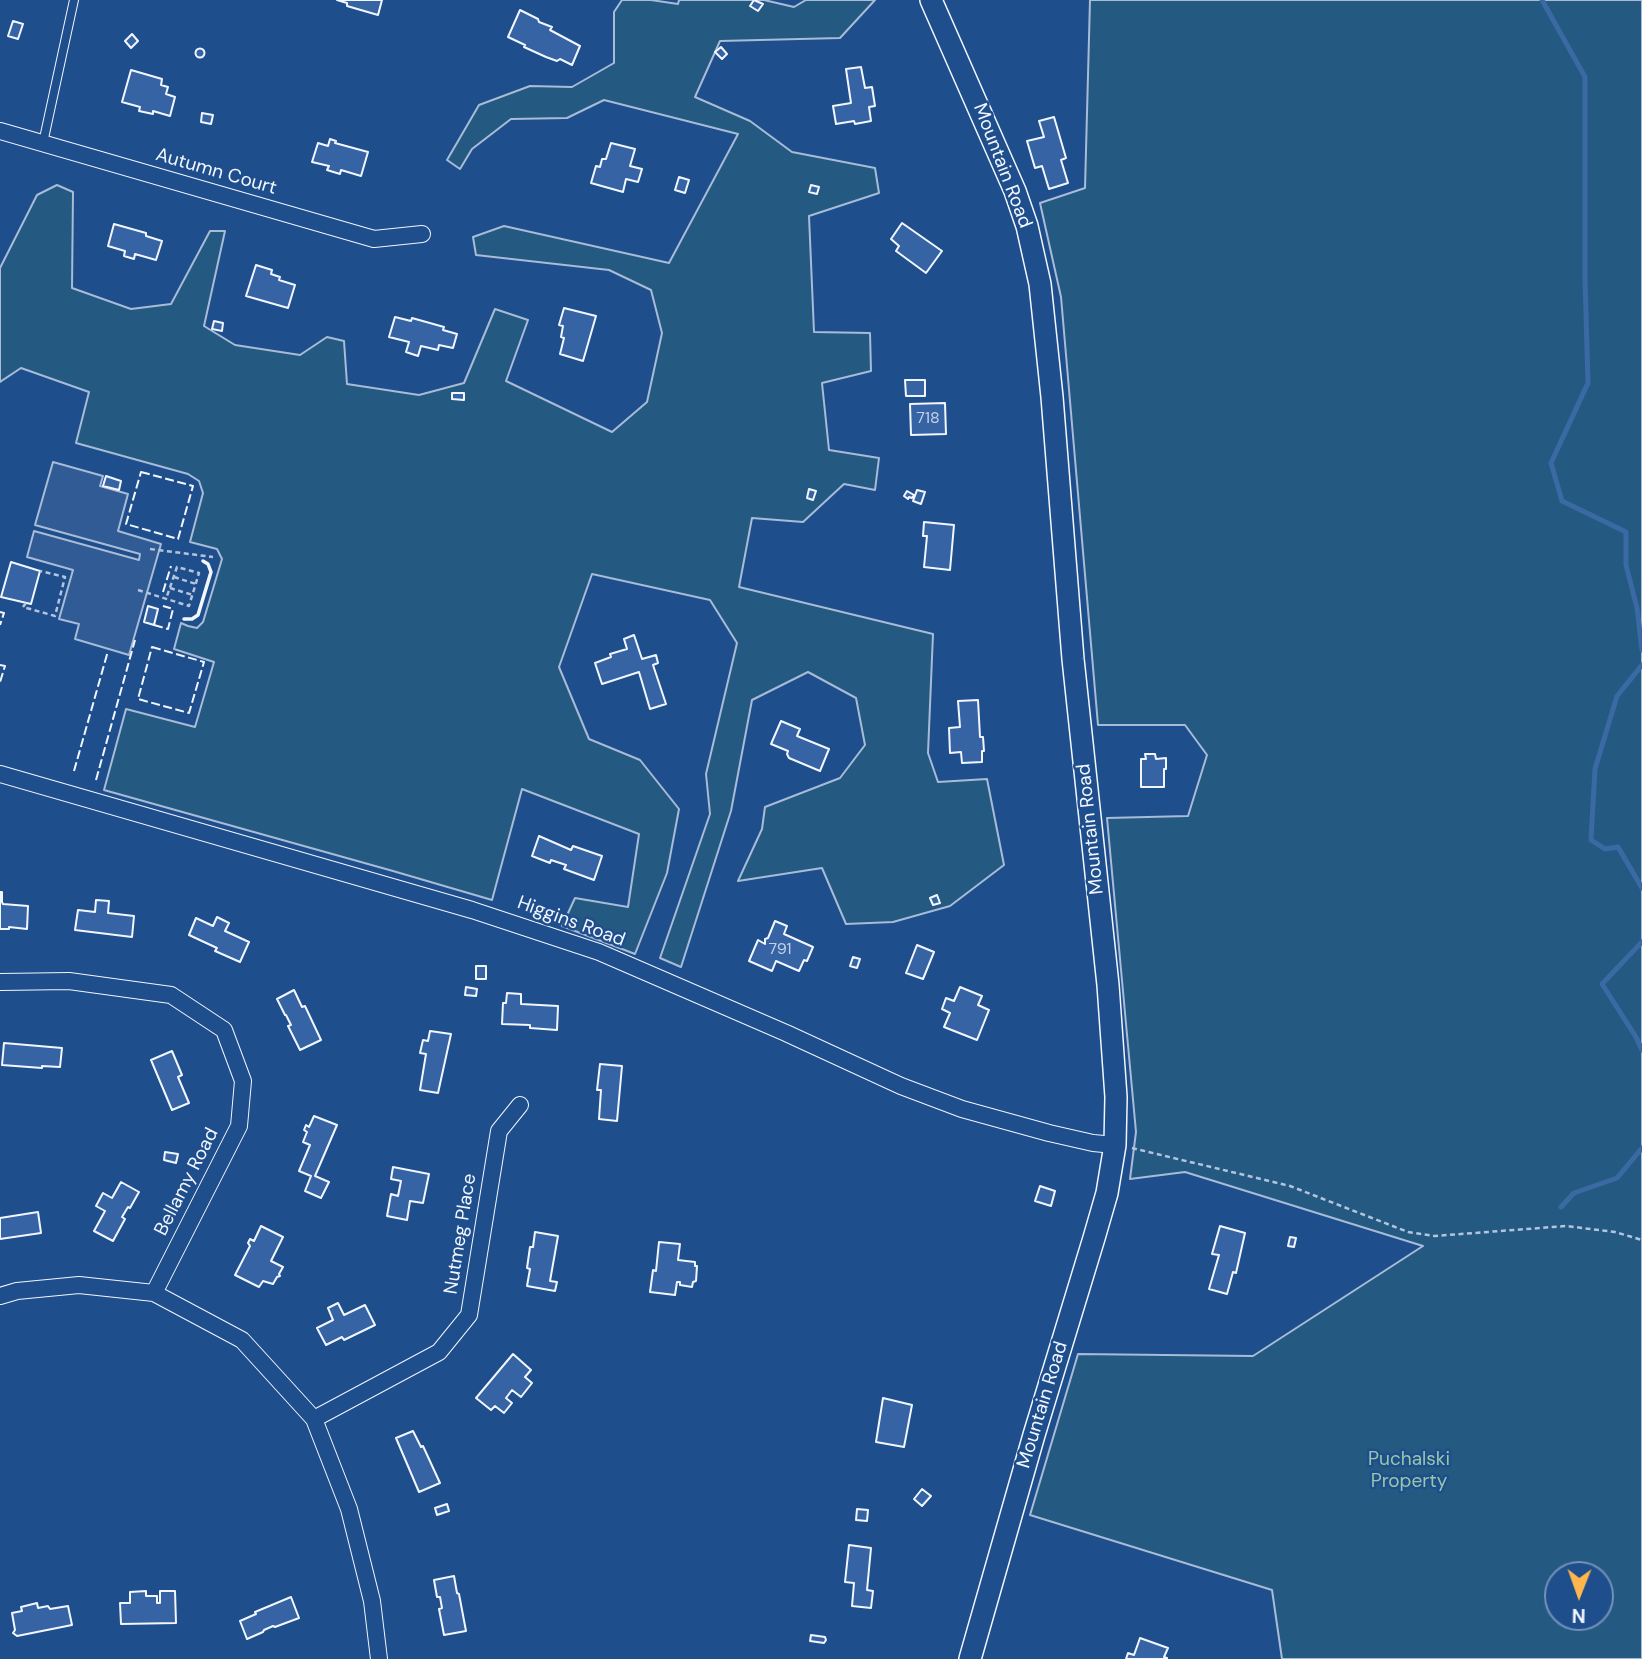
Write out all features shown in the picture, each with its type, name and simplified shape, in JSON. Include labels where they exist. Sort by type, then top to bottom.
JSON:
[{"type":"main road","name":"Mountain Road","points":[[931,0],[1015,191],[1032,246],[1040,284],[1073,659],[1114,1050],[1116,1097],[1115,1145],[1107,1193],[1056,1358],[970,1659]]},
{"type":"street","name":"Autumn Court","points":[[0,131],[374,239],[422,234]]},
{"type":"street","name":"Higgins Road","points":[[0,774],[472,910],[599,952],[901,1086],[962,1109],[1049,1133],[1115,1145]]},
{"type":"street","name":"Bellamy Road","points":[[0,982],[69,981],[171,995],[224,1030],[243,1081],[239,1126],[154,1293]]},
{"type":"street","name":"Nutmeg Place","points":[[314,1419],[439,1352],[469,1315],[499,1131],[520,1105]]},
{"type":"street","points":[[0,1296],[17,1291],[79,1285],[154,1293],[242,1340],[314,1419],[349,1509],[372,1601],[379,1659]]},
{"type":"lane","points":[[43,143],[74,0]]},
{"type":"path","points":[[150,549],[213,557]]},
{"type":"path","points":[[138,590],[166,599],[189,606],[199,573],[177,567],[166,599]]},
{"type":"path","points":[[26,603],[23,607],[55,616],[65,577],[40,571]]},
{"type":"path","points":[[174,577],[196,584]]},
{"type":"path","points":[[170,588],[193,595]]},
{"type":"path","points":[[1115,1145],[1290,1186],[1408,1232],[1435,1236],[1468,1235],[1566,1226],[1615,1232],[1642,1240]]},
{"type":"green space","points":[[622,0],[678,4],[679,0],[764,0],[794,7],[806,0],[875,0],[840,38],[720,41],[695,97],[750,121],[792,152],[875,168],[879,193],[809,216],[814,332],[870,333],[871,371],[822,383],[829,450],[879,458],[875,490],[844,484],[803,522],[752,518],[739,587],[933,634],[928,753],[938,782],[987,779],[1004,865],[950,906],[893,922],[846,924],[822,868],[738,881],[762,829],[765,807],[840,778],[865,745],[856,698],[808,672],[752,700],[731,811],[681,967],[660,958],[710,814],[706,774],[737,643],[710,600],[592,574],[559,667],[589,739],[640,760],[679,809],[667,873],[635,954],[562,926],[575,898],[628,907],[639,834],[522,789],[492,900],[104,790],[126,709],[195,727],[214,662],[174,649],[181,623],[197,628],[203,622],[222,559],[217,549],[190,542],[203,493],[199,481],[188,474],[76,443],[89,392],[21,368],[0,382],[0,268],[37,195],[57,185],[73,192],[72,288],[131,309],[171,304],[210,231],[225,231],[204,326],[235,345],[300,355],[327,337],[344,341],[347,384],[419,395],[464,383],[495,309],[528,320],[506,381],[612,432],[647,402],[662,333],[651,290],[609,270],[476,255],[473,237],[504,226],[669,263],[738,134],[604,100],[567,118],[511,119],[472,149],[460,169],[447,160],[479,105],[530,86],[572,87],[614,63],[614,12]]},
{"type":"green space","name":"Puchalski Property","points":[[1090,0],[1642,0],[1642,1659],[1282,1659],[1272,1590],[1030,1515],[1078,1354],[1253,1356],[1423,1246],[1185,1172],[1130,1179],[1136,1132],[1107,818],[1188,816],[1207,755],[1185,725],[1098,725],[1061,297],[1040,203],[1085,188]]},
{"type":"shaded area","points":[[53,462],[103,476],[100,486],[128,494],[118,531],[161,544],[129,655],[75,639],[79,624],[59,619],[73,570],[27,557],[34,531],[139,560],[140,554],[35,525]]},
{"type":"building","points":[[337,0],[382,0],[378,15],[347,6],[347,3]]},
{"type":"building","points":[[754,0],[763,4],[758,11],[750,6]]},
{"type":"building","points":[[520,10],[580,46],[572,65],[560,59],[557,61],[546,57],[508,37]]},
{"type":"building","points":[[13,21],[23,24],[18,39],[8,36]]},
{"type":"building","points":[[132,34],[138,41],[131,48],[125,41]]},
{"type":"building","points":[[721,47],[727,54],[722,59],[715,52]]},
{"type":"building","points":[[200,49],[204,53],[200,57],[196,53]]},
{"type":"building","points":[[861,67],[865,88],[872,87],[875,106],[869,107],[871,121],[836,124],[833,106],[851,103],[846,69]]},
{"type":"building","points":[[131,70],[162,79],[161,85],[168,87],[166,94],[175,97],[170,116],[153,111],[153,114],[139,111],[140,107],[122,102]]},
{"type":"building","points":[[202,113],[213,115],[211,124],[201,122]]},
{"type":"building","points":[[1054,117],[1066,158],[1061,160],[1068,183],[1049,189],[1042,166],[1035,168],[1027,141],[1044,137],[1039,121]]},
{"type":"building","points":[[330,139],[336,141],[335,143],[368,152],[361,176],[341,170],[340,174],[327,170],[329,166],[312,162],[318,143],[328,146]]},
{"type":"building","points":[[611,143],[635,149],[630,166],[642,169],[638,182],[626,179],[623,192],[591,183],[596,166],[600,167],[602,159],[606,159]]},
{"type":"building","points":[[679,177],[689,180],[685,193],[675,190]]},
{"type":"building","points":[[811,185],[819,187],[817,194],[809,192]]},
{"type":"building","points":[[902,223],[942,251],[926,273],[896,251],[899,246],[891,239]]},
{"type":"building","points":[[114,224],[146,233],[146,236],[162,241],[156,260],[135,254],[134,259],[124,256],[125,251],[108,246]]},
{"type":"building","points":[[256,265],[272,270],[271,274],[280,277],[279,280],[295,285],[288,308],[246,296]]},
{"type":"building","points":[[564,308],[596,316],[583,361],[560,354],[564,338],[561,337],[563,326],[559,325]]},
{"type":"building","points":[[395,317],[411,321],[412,318],[444,327],[443,330],[457,334],[453,348],[439,345],[438,350],[421,346],[418,356],[406,352],[409,342],[389,337]]},
{"type":"building","points":[[214,321],[223,323],[222,331],[212,329]]},
{"type":"building","points":[[905,380],[925,380],[925,396],[906,396]]},
{"type":"building","points":[[452,393],[464,393],[464,400],[452,399]]},
{"type":"building","points":[[945,403],[946,434],[911,435],[910,404]]},
{"type":"building","points":[[106,476],[121,481],[119,490],[103,486]]},
{"type":"building","points":[[809,489],[816,491],[813,500],[807,498]]},
{"type":"building","points":[[917,490],[925,492],[921,504],[913,501]]},
{"type":"building","points":[[907,491],[914,495],[912,498],[904,496]]},
{"type":"building","points":[[924,522],[954,525],[950,570],[924,567],[927,536],[923,536]]},
{"type":"building","points":[[11,562],[40,571],[31,604],[1,597]]},
{"type":"building","points":[[148,606],[158,609],[154,625],[144,622]]},
{"type":"building","points":[[634,635],[642,659],[656,655],[658,663],[653,665],[666,704],[650,709],[639,672],[602,684],[595,663],[611,657],[610,654],[627,649],[624,639]]},
{"type":"building","points":[[978,700],[980,737],[983,737],[984,751],[982,762],[962,763],[961,752],[950,753],[949,728],[960,727],[958,701]]},
{"type":"building","points":[[781,721],[800,729],[797,736],[829,749],[820,771],[789,758],[788,751],[771,744]]},
{"type":"building","points":[[1145,754],[1155,754],[1156,759],[1166,758],[1164,787],[1141,787],[1141,759],[1146,759]]},
{"type":"building","points":[[539,836],[571,850],[573,846],[602,856],[594,880],[564,869],[566,865],[551,860],[550,863],[532,856]]},
{"type":"building","points":[[0,892],[3,904],[28,906],[27,929],[0,929]]},
{"type":"building","points":[[937,895],[940,903],[933,905],[930,898]]},
{"type":"building","points":[[96,900],[109,901],[108,913],[134,916],[132,937],[75,930],[78,910],[95,912]]},
{"type":"building","points":[[217,917],[229,923],[225,931],[249,942],[240,962],[189,935],[196,918],[213,926]]},
{"type":"building","points":[[775,921],[787,926],[784,934],[813,947],[799,971],[776,961],[772,971],[749,961],[758,940],[765,944]]},
{"type":"building","points":[[917,945],[934,952],[923,979],[906,973]]},
{"type":"building","points":[[853,957],[860,959],[857,968],[850,966]]},
{"type":"building","points":[[476,966],[486,966],[486,979],[476,979]]},
{"type":"building","points":[[466,987],[477,989],[476,996],[465,995]]},
{"type":"building","points":[[960,987],[982,996],[978,1005],[989,1010],[977,1040],[944,1027],[950,1013],[942,1009],[946,998],[954,1001]]},
{"type":"building","points":[[294,990],[321,1040],[300,1050],[277,999]]},
{"type":"building","points":[[507,993],[521,994],[521,1004],[558,1006],[557,1030],[502,1024],[503,1003],[506,1003]]},
{"type":"building","points":[[430,1031],[451,1034],[438,1093],[420,1090],[426,1054],[420,1053],[423,1040],[428,1041]]},
{"type":"building","points":[[4,1043],[62,1048],[60,1067],[2,1065]]},
{"type":"building","points":[[172,1051],[182,1075],[178,1077],[189,1103],[172,1110],[151,1060]]},
{"type":"building","points":[[600,1064],[622,1066],[617,1121],[599,1119],[601,1090],[597,1090]]},
{"type":"building","points":[[314,1116],[337,1125],[315,1176],[329,1182],[321,1198],[305,1191],[311,1176],[299,1171],[310,1145],[303,1142],[307,1132],[304,1130],[306,1125],[309,1127]]},
{"type":"building","points":[[165,1152],[178,1154],[176,1163],[164,1160]]},
{"type":"building","points":[[393,1167],[429,1174],[423,1203],[410,1201],[407,1220],[387,1216],[391,1194],[398,1196],[401,1181],[391,1179]]},
{"type":"building","points":[[121,1182],[139,1192],[122,1217],[125,1219],[113,1241],[94,1231],[105,1211],[96,1206],[103,1193],[112,1198]]},
{"type":"building","points":[[1040,1186],[1055,1191],[1051,1206],[1035,1201]]},
{"type":"building","points":[[38,1212],[41,1233],[0,1239],[0,1218]]},
{"type":"building","points":[[261,1226],[283,1237],[271,1261],[283,1267],[273,1284],[263,1281],[259,1287],[235,1275],[250,1246],[250,1239],[254,1241]]},
{"type":"building","points":[[1220,1226],[1245,1233],[1236,1273],[1233,1272],[1227,1294],[1209,1289],[1219,1255],[1212,1254]]},
{"type":"building","points":[[535,1232],[558,1236],[550,1281],[557,1282],[555,1291],[527,1286],[530,1247],[533,1247]]},
{"type":"building","points":[[1290,1237],[1296,1238],[1294,1247],[1288,1246]]},
{"type":"building","points":[[659,1242],[680,1244],[678,1260],[695,1262],[696,1281],[692,1287],[677,1282],[675,1295],[650,1292],[653,1270],[656,1271]]},
{"type":"building","points":[[338,1303],[344,1315],[365,1305],[375,1325],[344,1340],[342,1337],[326,1345],[317,1328],[333,1320],[328,1308]]},
{"type":"building","points":[[513,1354],[531,1370],[525,1377],[532,1383],[521,1397],[512,1390],[506,1398],[512,1403],[504,1413],[495,1406],[491,1410],[476,1398]]},
{"type":"building","points":[[883,1398],[912,1405],[904,1447],[876,1442]]},
{"type":"building","points":[[413,1431],[440,1483],[419,1492],[396,1438]]},
{"type":"building","points":[[922,1489],[931,1496],[922,1506],[914,1499]]},
{"type":"building","points":[[447,1504],[449,1511],[437,1515],[435,1508]]},
{"type":"building","points":[[857,1509],[868,1510],[867,1521],[856,1520]]},
{"type":"building","points":[[849,1545],[871,1548],[867,1590],[873,1591],[871,1608],[852,1606],[854,1583],[845,1582]]},
{"type":"building","points":[[454,1576],[466,1631],[444,1635],[439,1609],[442,1608],[440,1597],[437,1597],[434,1580]]},
{"type":"building","points":[[146,1591],[146,1596],[157,1596],[157,1603],[160,1603],[160,1591],[175,1591],[176,1623],[121,1624],[120,1603],[130,1603],[130,1592]]},
{"type":"building","points":[[291,1597],[299,1618],[273,1626],[247,1639],[240,1621]]},
{"type":"building","points":[[37,1603],[38,1608],[68,1606],[72,1625],[17,1636],[13,1633],[15,1630],[12,1613],[22,1611],[21,1607]]},
{"type":"building","points":[[811,1635],[825,1637],[826,1640],[824,1643],[810,1641]]},
{"type":"building","points":[[1140,1638],[1168,1648],[1164,1657],[1167,1659],[1126,1659],[1128,1653],[1134,1655]]},
{"type":"waterway","points":[[1542,0],[1585,77],[1588,383],[1551,463],[1562,501],[1626,532],[1626,565],[1637,608],[1642,650]]},
{"type":"waterway","points":[[1642,665],[1617,696],[1595,769],[1591,840],[1605,849],[1618,847],[1642,888]]},
{"type":"waterway","points":[[1642,942],[1602,984],[1642,1050]]},
{"type":"waterway","points":[[1561,1207],[1574,1193],[1617,1178],[1642,1148]]},
{"type":"fence","points":[[141,472],[193,486],[178,539],[126,524],[141,472]]},
{"type":"fence","points":[[163,592],[171,566]]},
{"type":"fence","points":[[154,625],[168,629],[173,609],[163,606]]},
{"type":"fence","points":[[0,612],[4,613],[0,625]]},
{"type":"fence","points":[[96,780],[135,640]]},
{"type":"fence","points":[[152,647],[204,662],[189,713],[138,699],[152,647]]},
{"type":"fence","points":[[74,771],[108,651]]},
{"type":"fence","points":[[0,665],[5,666],[0,682]]},
{"type":"wall","points":[[184,619],[192,619],[198,615],[211,572],[208,564],[203,561]]}]
